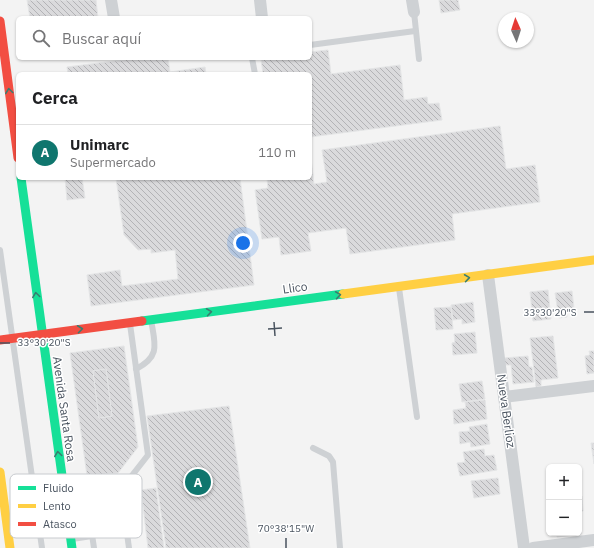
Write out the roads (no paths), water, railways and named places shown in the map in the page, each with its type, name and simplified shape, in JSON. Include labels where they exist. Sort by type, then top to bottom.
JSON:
[{"type":"street","points":[[111,0],[114,16]]},
{"type":"street","points":[[260,0],[262,16]]},
{"type":"street","points":[[412,0],[414,12]]},
{"type":"street","points":[[0,21],[16,143]]},
{"type":"street","name":"Avenida Santa Rosa","points":[[21,180],[61,474]]},
{"type":"street","name":"Llico","points":[[0,340],[594,260]]},
{"type":"street","name":"Nueva Berlioz","points":[[488,275],[524,548]]},
{"type":"street","points":[[504,397],[594,386]]},
{"type":"street","points":[[0,472],[6,543]]},
{"type":"street","points":[[533,548],[594,540]]},
{"type":"lane","points":[[414,12],[419,59]]},
{"type":"lane","points":[[312,45],[415,31]]},
{"type":"lane","points":[[252,60],[255,72]]},
{"type":"lane","points":[[0,250],[31,474]]},
{"type":"lane","points":[[399,287],[417,417]]},
{"type":"lane","points":[[136,369],[148,363],[154,352],[151,320]]},
{"type":"lane","points":[[130,323],[148,455],[133,474]]},
{"type":"lane","points":[[313,448],[329,456],[333,462],[340,548]]},
{"type":"lane","points":[[41,538],[42,548]]},
{"type":"lane","points":[[71,543],[86,538]]},
{"type":"lane","points":[[92,538],[94,548]]},
{"type":"lane","points":[[128,538],[129,548]]},
{"type":"place","name":"Unimarc","points":[[198,482]]}]
